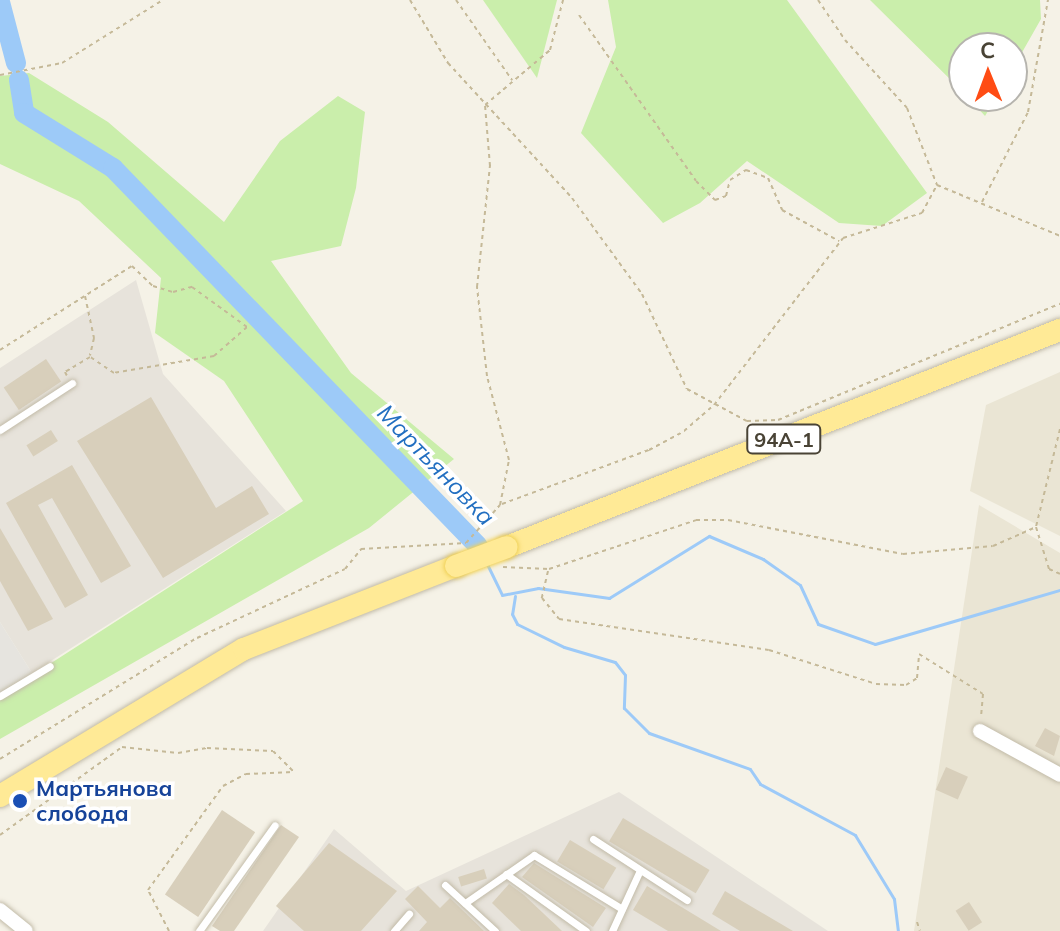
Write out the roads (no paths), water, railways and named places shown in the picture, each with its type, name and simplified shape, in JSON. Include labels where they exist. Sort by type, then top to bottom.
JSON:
[{"type":"main road","name":"94А-1","points":[[0,796],[244,649],[456,566],[502,556],[1060,330]]},
{"type":"street","points":[[980,731],[1060,775]]},
{"type":"street","points":[[0,910],[26,931]]},
{"type":"lane","points":[[0,430],[72,383]]},
{"type":"lane","points":[[0,696],[50,666]]},
{"type":"lane","points":[[199,931],[275,825]]},
{"type":"lane","points":[[593,839],[687,900]]},
{"type":"lane","points":[[465,903],[534,855],[622,909]]},
{"type":"lane","points":[[612,931],[640,870]]},
{"type":"lane","points":[[506,874],[586,931]]},
{"type":"lane","points":[[445,885],[495,931]]},
{"type":"lane","points":[[394,931],[409,914]]},
{"type":"waterway","name":"Мартьяновка","points":[[0,2],[16,63]]},
{"type":"waterway","name":"Мартьяновка","points":[[19,80],[24,113],[113,168],[478,546]]},
{"type":"waterway","name":"Мартьяновка","points":[[487,564],[502,595],[538,588],[609,598],[709,536],[763,559],[800,585],[818,624],[875,644],[1060,590]]},
{"type":"waterway","points":[[515,596],[512,614],[517,624],[564,647],[615,662],[625,675],[624,708],[649,733],[750,769],[760,784],[855,835],[894,899],[898,931]]},
{"type":"place","name":"Мартьянова слобода","points":[[20,801]]}]
